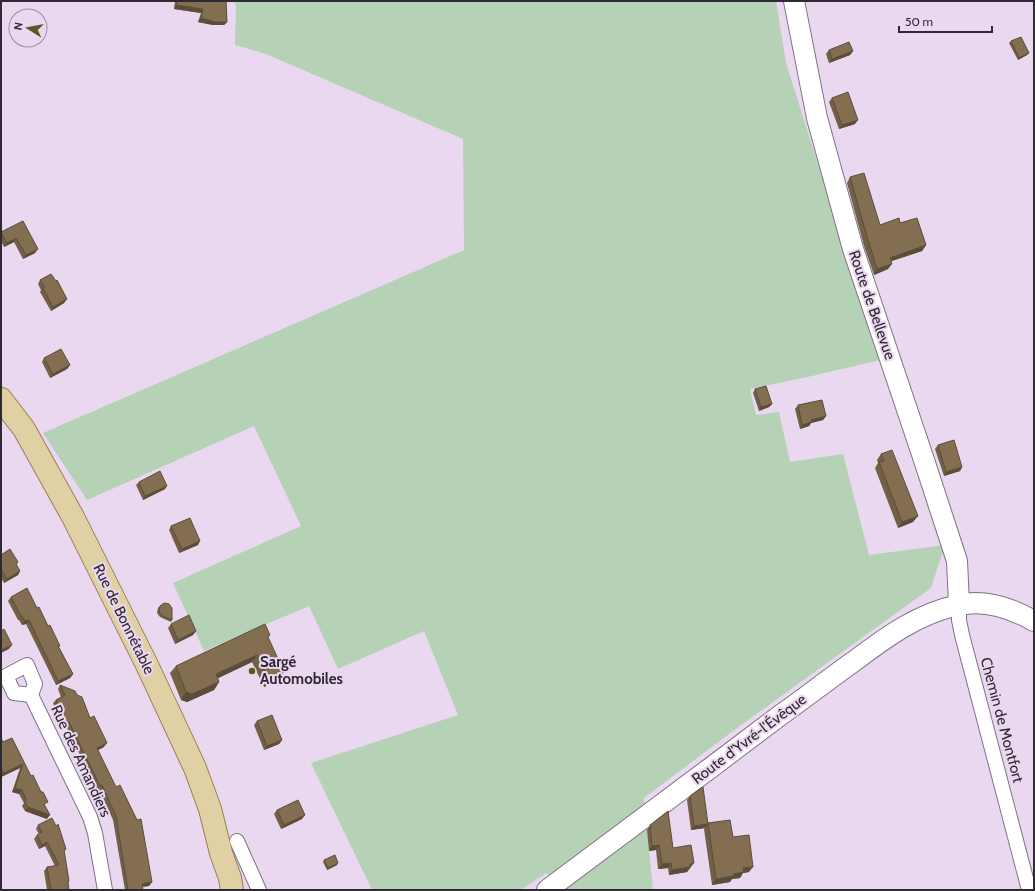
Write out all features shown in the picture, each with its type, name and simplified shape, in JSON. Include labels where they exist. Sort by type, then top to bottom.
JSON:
[{"type":"main road","name":"Rue de Bonnétable","points":[[1,399],[24,429],[70,510],[147,664],[195,768],[210,809],[229,847]]},
{"type":"main road","points":[[224,890],[229,847]]},
{"type":"main road","points":[[229,847],[232,890]]},
{"type":"street","name":"Route de Bellevue","points":[[794,1],[816,118],[853,249],[957,561],[959,604]]},
{"type":"street","name":"Route d'Yvré-l'Évêque","points":[[547,890],[901,628],[925,615],[959,604],[978,603],[1003,607],[1020,613],[1034,621]]},
{"type":"street","name":"Chemin de Montfort","points":[[959,604],[959,620],[962,635],[1029,890]]},
{"type":"street","name":"Rue des Amandiers","points":[[31,695],[92,822],[105,890]]},
{"type":"street","points":[[229,847],[259,890]]},
{"type":"green space","points":[[234,1],[776,1],[786,63],[880,360],[750,389],[756,415],[779,412],[790,462],[843,454],[869,555],[945,545],[931,588],[733,731],[644,798],[653,890],[554,890],[547,873],[520,890],[372,890],[311,763],[458,715],[424,631],[338,669],[309,606],[204,651],[173,583],[301,526],[254,426],[87,500],[43,433],[464,250],[463,139],[266,54],[235,45],[236,6]]},
{"type":"building","points":[[177,1],[226,1],[227,22],[215,22],[201,18],[203,9],[176,5]]},
{"type":"building","points":[[1021,37],[1029,53],[1019,58],[1011,41]]},
{"type":"building","points":[[849,42],[853,51],[832,59],[829,50]]},
{"type":"building","points":[[848,92],[858,120],[842,125],[832,98]]},
{"type":"building","points":[[864,173],[880,225],[899,218],[900,223],[917,218],[926,245],[890,258],[892,264],[877,269],[850,177]]},
{"type":"building","points":[[23,221],[38,249],[26,255],[16,238],[7,243],[1,232]]},
{"type":"building","points":[[51,274],[56,281],[57,280],[67,299],[53,307],[43,288],[45,287],[40,280]]},
{"type":"building","points":[[61,349],[70,365],[53,374],[44,358]]},
{"type":"building","points":[[766,386],[772,404],[761,407],[755,389]]},
{"type":"building","points":[[822,400],[826,416],[811,420],[812,422],[802,425],[798,405]]},
{"type":"building","points":[[954,440],[962,467],[946,472],[938,445]]},
{"type":"building","points":[[892,450],[918,516],[902,522],[879,462],[884,461],[881,454]]},
{"type":"building","points":[[160,471],[167,486],[145,496],[139,482]]},
{"type":"building","points":[[190,518],[200,541],[182,549],[171,526]]},
{"type":"building","points":[[10,549],[18,562],[16,564],[20,571],[7,579],[1,570],[1,555]]},
{"type":"building","points":[[27,588],[37,608],[39,607],[48,626],[50,625],[60,646],[58,646],[73,674],[58,681],[29,620],[25,621],[21,616],[11,597]]},
{"type":"building","points":[[164,603],[169,604],[172,608],[172,620],[161,615],[159,611],[160,606]]},
{"type":"building","points":[[189,615],[196,631],[178,640],[171,624]]},
{"type":"building","points":[[265,624],[270,635],[268,637],[284,672],[269,679],[257,655],[216,674],[219,682],[192,694],[186,692],[176,666]]},
{"type":"building","points":[[4,629],[12,645],[1,650],[1,631]]},
{"type":"building","points":[[60,685],[75,691],[77,695],[82,697],[90,718],[94,716],[107,743],[97,748],[116,787],[120,785],[137,820],[141,819],[152,882],[142,884],[143,890],[128,890],[116,816],[102,785],[100,786],[69,722],[66,724],[56,700],[65,695]]},
{"type":"building","points":[[272,715],[282,740],[267,746],[257,721]]},
{"type":"building","points":[[1,738],[3,742],[12,738],[31,776],[33,775],[41,792],[43,792],[48,802],[44,804],[50,815],[28,807],[22,790],[15,788],[23,764],[4,773],[1,768]]},
{"type":"building","points":[[703,787],[708,824],[694,826],[690,796]]},
{"type":"building","points":[[298,800],[305,815],[284,825],[277,810]]},
{"type":"building","points":[[668,811],[673,848],[691,845],[694,863],[690,864],[690,867],[672,870],[671,863],[662,864],[659,845],[652,846],[650,825]]},
{"type":"building","points":[[52,818],[56,826],[58,824],[66,849],[64,850],[69,890],[51,890],[47,867],[59,865],[47,842],[42,845],[37,835],[42,832],[38,825]]},
{"type":"building","points":[[730,820],[733,837],[749,835],[753,867],[743,868],[744,872],[733,874],[734,876],[716,879],[708,823]]},
{"type":"building","points":[[335,855],[338,863],[328,868],[324,860]]},
{"type":"place","name":"Sargé Automobiles","points":[[252,671]]}]
